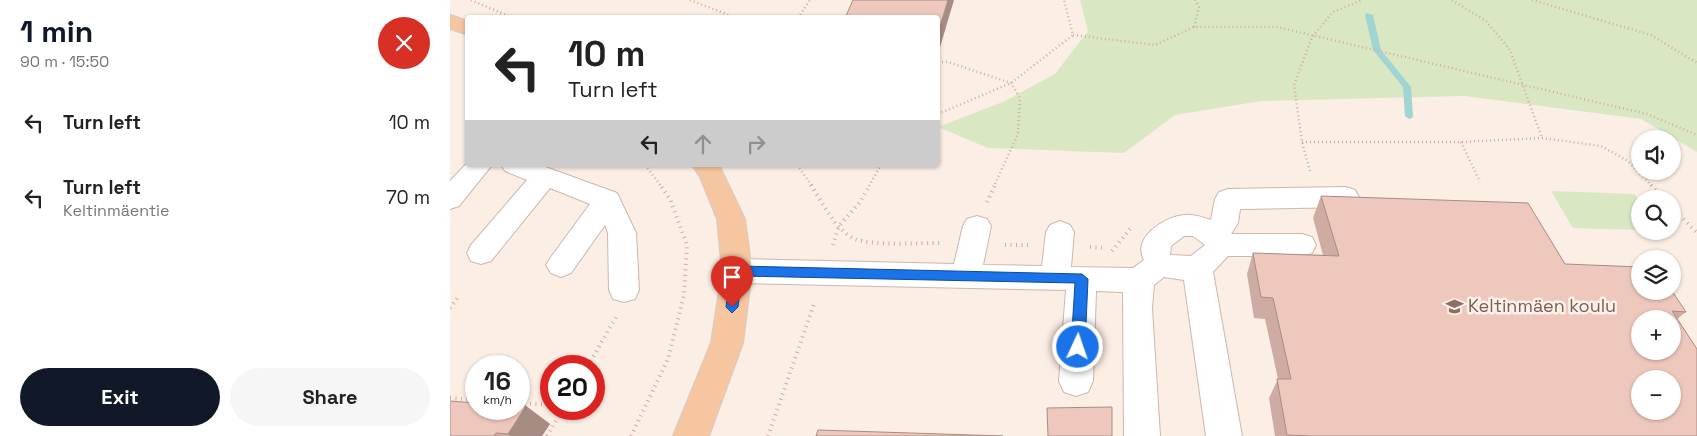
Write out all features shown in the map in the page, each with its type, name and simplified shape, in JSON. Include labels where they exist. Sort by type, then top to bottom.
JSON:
[{"type":"main road","points":[[450,21],[465,28]]},
{"type":"main road","points":[[691,436],[727,343],[737,271],[731,219],[712,174],[707,167]]},
{"type":"lane","points":[[450,199],[477,167]]},
{"type":"lane","points":[[520,167],[608,200],[622,233],[624,290]]},
{"type":"lane","points":[[481,254],[545,176]]},
{"type":"lane","points":[[737,271],[1068,278],[1197,268],[1212,258],[1224,223],[1228,199],[1346,198]]},
{"type":"lane","points":[[561,265],[608,200]]},
{"type":"lane","points":[[966,275],[977,226]]},
{"type":"lane","points":[[1142,436],[1137,308],[1159,240],[1175,226],[1198,226],[1217,240],[1302,245]]},
{"type":"lane","points":[[1060,232],[1068,278],[1076,381]]},
{"type":"lane","points":[[1197,268],[1224,436]]},
{"type":"path","points":[[471,0],[506,15]]},
{"type":"path","points":[[690,0],[728,15]]},
{"type":"path","points":[[800,15],[810,0]]},
{"type":"path","points":[[1064,0],[1073,35]]},
{"type":"path","points":[[1194,0],[1199,6],[1194,27]]},
{"type":"path","points":[[1312,178],[1302,142],[1294,85],[1312,37],[1333,12],[1363,0]]},
{"type":"path","points":[[1452,0],[1486,21],[1510,50],[1542,138]]},
{"type":"path","points":[[1532,0],[1652,35],[1697,63]]},
{"type":"path","points":[[940,113],[1011,83],[1073,35],[1155,45],[1194,27],[1277,27],[1312,37],[1521,83],[1647,114],[1697,135]]},
{"type":"path","points":[[940,62],[948,62],[1011,83],[1020,98],[1018,134],[977,226]]},
{"type":"path","points":[[1302,142],[1461,142],[1542,138],[1601,146],[1628,161],[1655,190]]},
{"type":"path","points":[[1461,142],[1480,182]]},
{"type":"path","points":[[631,436],[668,359],[684,295],[687,245],[670,199],[647,167]]},
{"type":"path","points":[[798,167],[839,226],[860,202],[880,167]]},
{"type":"path","points":[[1681,217],[1697,233]]},
{"type":"path","points":[[768,436],[825,272]]},
{"type":"path","points":[[594,355],[620,311],[624,290]]},
{"type":"path","points":[[450,308],[459,296]]},
{"type":"path","points":[[450,398],[465,399]]},
{"type":"path","points":[[547,436],[556,420]]},
{"type":"green space","points":[[1080,0],[1697,0],[1697,152],[1681,143],[1681,130],[1660,130],[1641,119],[1464,96],[1261,101],[1175,115],[1124,153],[988,148],[940,128],[1005,101],[1055,74],[1088,31]]},
{"type":"green space","points":[[1551,191],[1631,194],[1631,230],[1573,228]]},
{"type":"building","points":[[853,0],[948,0],[940,26],[940,15],[846,15]]},
{"type":"building","name":"Keltinmäen koulu","points":[[1321,196],[1528,203],[1565,264],[1631,267],[1631,300],[1678,300],[1686,312],[1681,312],[1681,310],[1631,310],[1631,360],[1681,360],[1681,325],[1697,349],[1697,436],[1287,435],[1277,379],[1291,379],[1273,298],[1261,297],[1253,253],[1339,256]]},
{"type":"building","points":[[450,401],[465,402],[465,420],[517,420],[508,434],[496,433],[494,436],[450,436]]},
{"type":"building","points":[[1112,407],[1112,436],[1048,436],[1047,408]]},
{"type":"building","points":[[818,430],[1003,436],[816,436]]},
{"type":"waterway","points":[[1369,15],[1377,50],[1407,87],[1409,116]]},
{"type":"place","name":"Keltinmäen koulu","points":[[1454,306]]},
{"type":"route","points":[[732,307],[737,271],[1082,279],[1078,347]]}]
